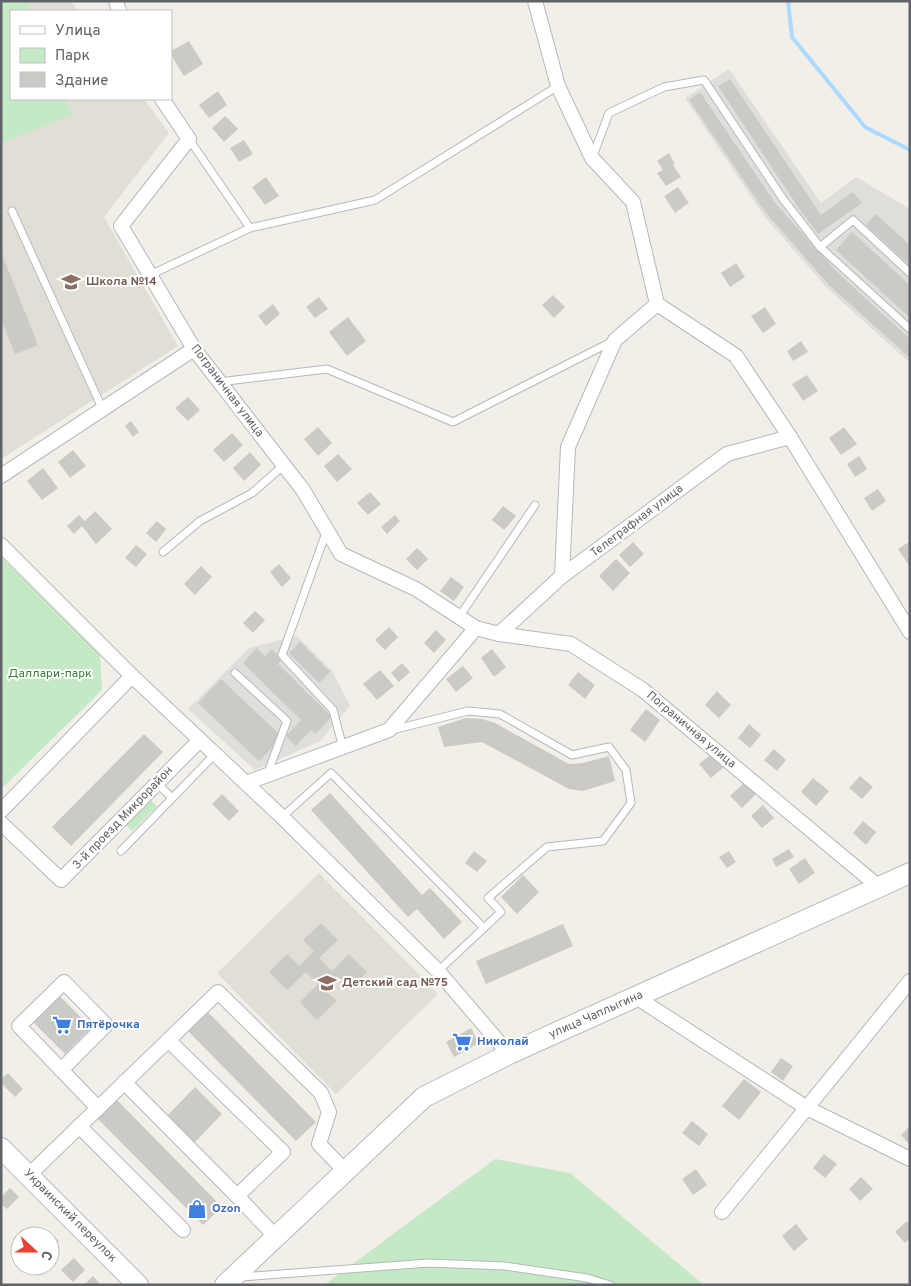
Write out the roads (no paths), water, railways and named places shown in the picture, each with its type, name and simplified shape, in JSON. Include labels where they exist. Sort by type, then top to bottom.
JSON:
[{"type":"main road","name":"улица Чаплыгина","points":[[229,1281],[424,1098],[509,1054],[910,874]]},
{"type":"main road","name":"Украинский переулок","points":[[5,1158],[29,1175],[138,1285]]},
{"type":"street","points":[[534,1],[558,86],[592,158],[633,202],[657,304],[736,356],[790,437],[910,632]]},
{"type":"street","points":[[163,100],[189,140]]},
{"type":"street","name":"Пограничная улица","points":[[189,140],[121,226],[194,349],[303,490],[341,554],[416,589],[476,628],[499,634],[570,644],[643,690],[879,887]]},
{"type":"street","points":[[562,576],[568,447],[615,340],[657,304]]},
{"type":"street","points":[[1,476],[194,349]]},
{"type":"street","name":"Телеграфная улица","points":[[499,634],[562,576],[727,454],[790,437]]},
{"type":"street","points":[[1,545],[132,676],[282,817],[438,971],[509,1054]]},
{"type":"street","points":[[246,783],[389,730],[476,628]]},
{"type":"street","points":[[1,811],[132,676]]},
{"type":"street","name":"3-й проезд Микрорайон","points":[[1,823],[61,880],[200,740]]},
{"type":"street","points":[[722,1212],[910,981]]},
{"type":"street","points":[[61,1070],[106,1026],[64,982],[19,1026],[61,1070],[98,1108]]},
{"type":"street","points":[[29,1175],[218,992],[321,1093],[328,1112],[319,1144],[345,1171]]},
{"type":"street","points":[[636,997],[807,1108],[910,1159]]},
{"type":"street","points":[[168,1040],[283,1152],[237,1196]]},
{"type":"street","points":[[124,1082],[276,1237]]},
{"type":"street","points":[[79,1126],[183,1230]]},
{"type":"lane","points":[[592,158],[609,113],[664,87],[704,80],[783,199],[820,247],[910,329]]},
{"type":"lane","points":[[150,276],[250,228],[375,200],[558,86]]},
{"type":"lane","points":[[189,140],[250,228]]},
{"type":"lane","points":[[12,211],[103,410]]},
{"type":"lane","points":[[820,247],[854,220],[910,273]]},
{"type":"lane","points":[[219,382],[327,369],[453,422],[615,340]]},
{"type":"lane","points":[[163,552],[200,522],[252,493],[284,465]]},
{"type":"lane","points":[[459,617],[535,505]]},
{"type":"lane","points":[[327,530],[282,654],[333,710],[343,748]]},
{"type":"lane","points":[[235,672],[287,721],[267,775]]},
{"type":"lane","points":[[389,730],[468,711],[500,714],[572,755],[609,747],[626,770],[631,802],[603,841],[547,847],[488,898],[501,912],[438,971]]},
{"type":"lane","points":[[121,851],[215,754]]},
{"type":"lane","points":[[282,817],[331,772],[484,928]]},
{"type":"lane","points":[[157,783],[172,798]]},
{"type":"lane","points":[[229,1281],[429,1263],[505,1266],[587,1278],[610,1285]]},
{"type":"waterway","points":[[788,1],[792,37],[865,127],[910,150]]},
{"type":"place","name":"Школа №14","points":[[71,282]]},
{"type":"place","name":"Детский сад №75","points":[[327,983]]},
{"type":"place","name":"Пятёрочка","points":[[62,1025]]},
{"type":"place","name":"Николай","points":[[462,1042]]},
{"type":"place","name":"Ozon","points":[[197,1209]]},
{"type":"park label","name":"Даллари-парк","points":[[50,674]]}]
